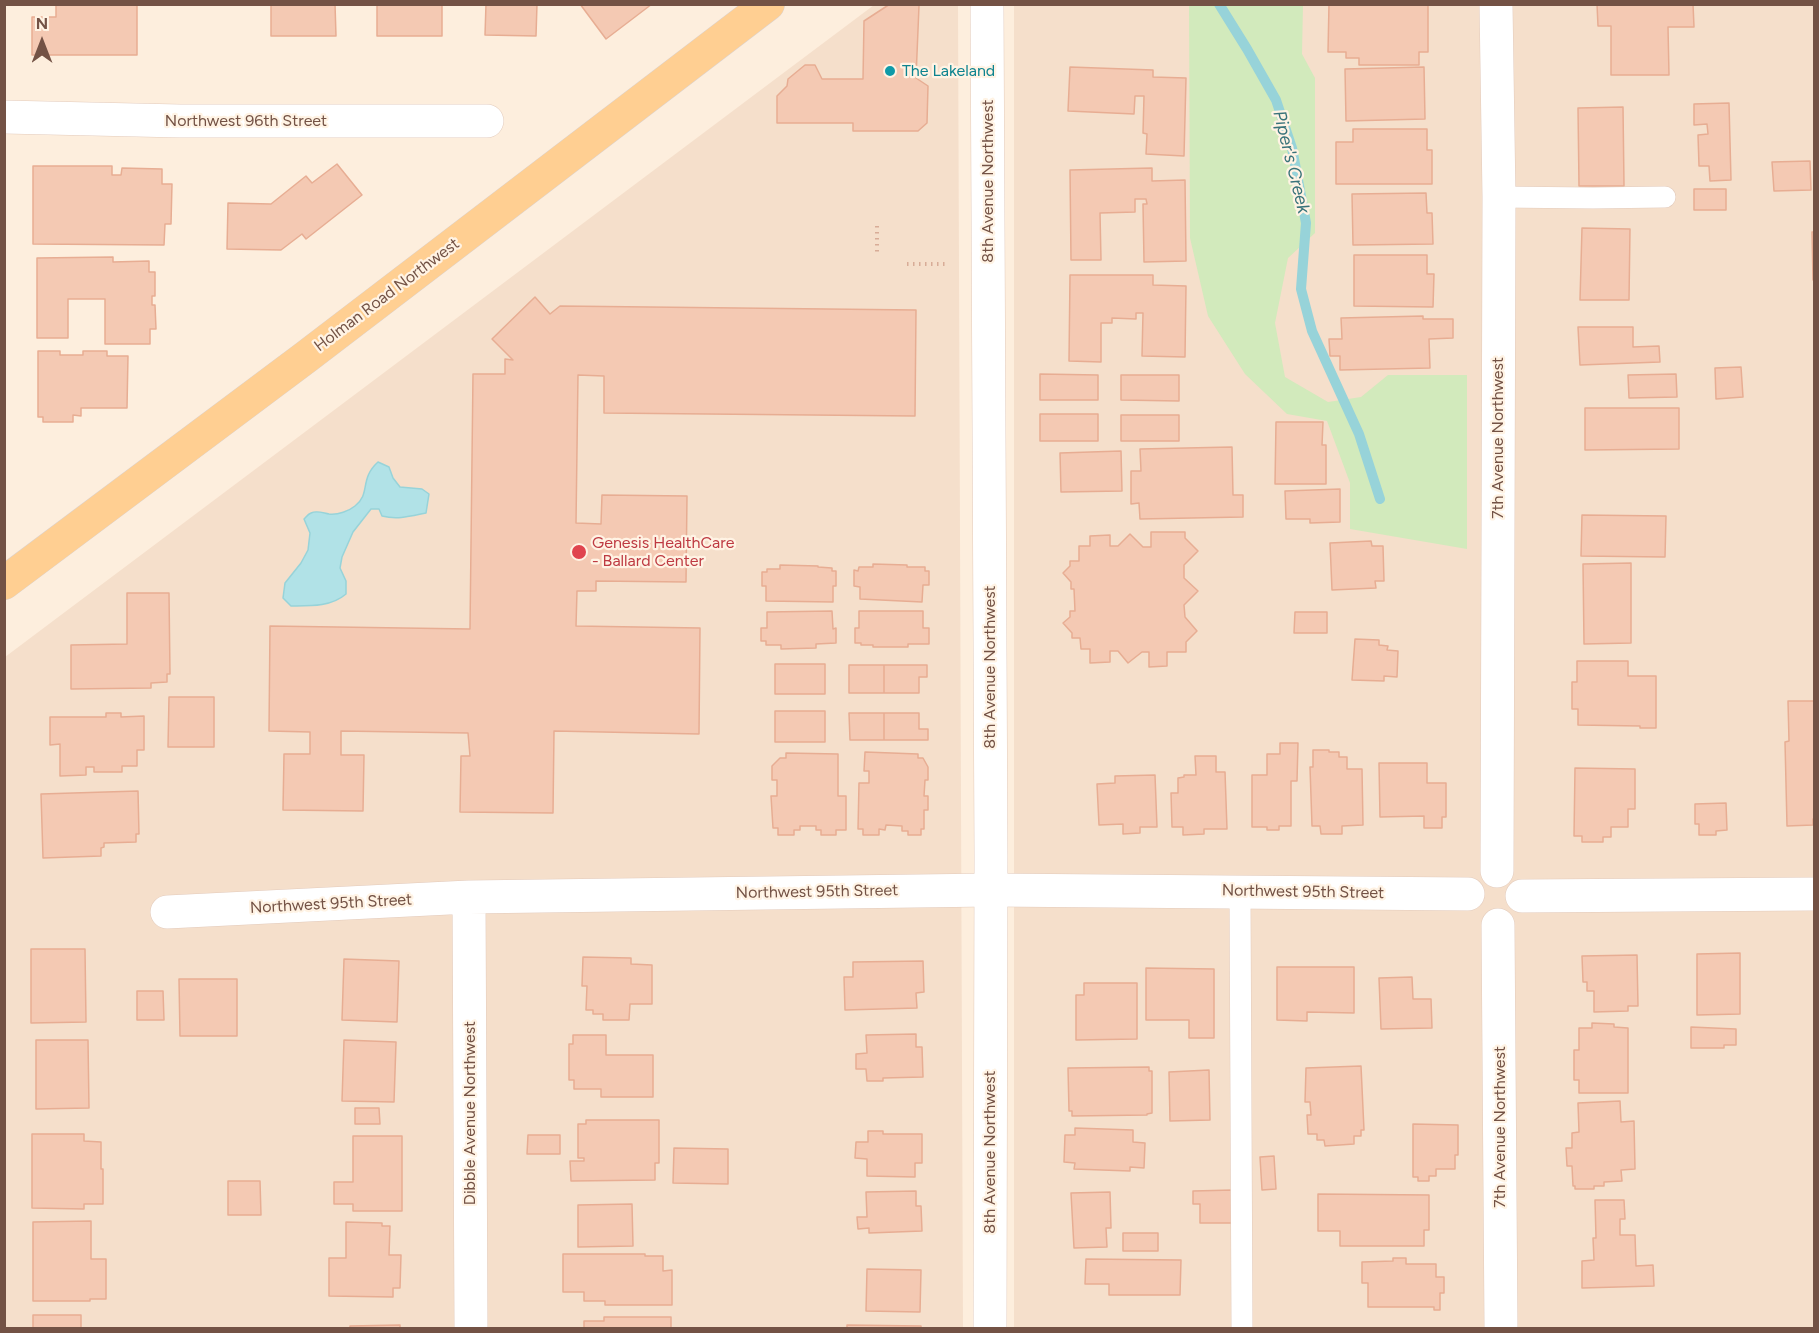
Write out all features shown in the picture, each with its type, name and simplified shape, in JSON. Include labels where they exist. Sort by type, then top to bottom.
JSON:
[{"type":"main road","name":"Holman Road Northwest","points":[[4,583],[306,357],[768,4]]},
{"type":"street","name":"8th Avenue Northwest","points":[[987,4],[991,890],[990,1329]]},
{"type":"street","name":"7th Avenue Northwest","points":[[1496,4],[1497,871]]},
{"type":"street","name":"Northwest 96th Street","points":[[4,117],[180,121],[487,121]]},
{"type":"street","points":[[1497,871],[1513,878],[1522,896],[1519,910],[1514,917],[1498,925],[1489,925],[1473,915],[1469,907],[1468,894],[1474,880],[1480,875],[1497,871]]},
{"type":"street","name":"Northwest 95th Street","points":[[167,912],[469,897],[991,890],[1468,894]]},
{"type":"street","points":[[1522,896],[1815,894]]},
{"type":"street","name":"Dibble Avenue Northwest","points":[[469,897],[471,1329]]},
{"type":"street","name":"7th Avenue Northwest","points":[[1498,925],[1501,1329]]},
{"type":"lane","points":[[1498,197],[1665,196]]},
{"type":"lane","points":[[1240,891],[1242,1329]]},
{"type":"path","points":[[877,226],[877,256]]},
{"type":"path","points":[[907,264],[947,264]]},
{"type":"shaded area","points":[[874,5],[958,5],[963,1328],[5,1328],[5,657]]},
{"type":"shaded area","points":[[1014,5],[1814,5],[1814,1328],[1014,1328]]},
{"type":"green space","points":[[1189,5],[1303,5],[1302,54],[1315,78],[1315,233],[1288,258],[1275,323],[1285,377],[1328,402],[1361,397],[1388,375],[1467,375],[1467,549],[1350,529],[1350,483],[1327,421],[1287,414],[1245,374],[1208,316],[1190,238]]},
{"type":"water","points":[[378,462],[389,467],[400,487],[422,489],[429,494],[426,513],[394,518],[382,516],[379,509],[371,509],[353,532],[342,557],[340,568],[346,581],[346,594],[327,604],[291,606],[283,598],[285,583],[308,550],[310,533],[304,519],[313,512],[336,514],[355,506],[363,496],[372,468]]},
{"type":"building","points":[[56,4],[137,4],[137,55],[32,55],[32,17],[56,17]]},
{"type":"building","points":[[271,4],[335,4],[336,36],[271,36]]},
{"type":"building","points":[[377,4],[442,4],[442,36],[377,36]]},
{"type":"building","points":[[486,4],[537,4],[536,36],[485,35]]},
{"type":"building","points":[[580,4],[652,4],[606,39]]},
{"type":"building","name":"The Lakeland","points":[[890,4],[917,4],[919,6],[916,78],[928,86],[927,123],[918,131],[853,131],[853,123],[777,123],[777,96],[787,86],[788,79],[805,65],[815,65],[822,79],[863,79],[864,21]]},
{"type":"building","points":[[1329,4],[1428,5],[1428,52],[1419,52],[1419,65],[1359,65],[1359,58],[1346,58],[1346,52],[1328,52]]},
{"type":"building","points":[[1597,4],[1693,4],[1694,27],[1668,27],[1669,75],[1611,75],[1611,26],[1598,26]]},
{"type":"building","points":[[1070,67],[1153,70],[1153,77],[1186,78],[1184,156],[1146,154],[1147,134],[1143,133],[1144,96],[1135,96],[1134,114],[1068,111]]},
{"type":"building","points":[[1424,67],[1425,119],[1346,121],[1345,69]]},
{"type":"building","points":[[1729,103],[1731,180],[1710,181],[1709,166],[1699,166],[1698,135],[1708,134],[1707,124],[1694,125],[1694,104]]},
{"type":"building","points":[[1623,107],[1624,186],[1579,186],[1578,108]]},
{"type":"building","points":[[1353,129],[1427,129],[1427,150],[1432,150],[1432,184],[1336,184],[1336,142],[1353,142]]},
{"type":"building","points":[[1810,161],[1811,190],[1774,191],[1772,162]]},
{"type":"building","points":[[337,164],[362,195],[306,239],[302,234],[281,250],[227,249],[228,203],[271,204],[306,176],[312,183]]},
{"type":"building","points":[[33,166],[112,166],[112,175],[121,175],[122,168],[162,169],[162,184],[172,184],[171,224],[165,224],[164,245],[33,244]]},
{"type":"building","points":[[1152,168],[1152,181],[1185,180],[1186,261],[1144,262],[1143,204],[1147,204],[1146,199],[1135,199],[1135,212],[1100,213],[1101,260],[1071,260],[1070,170]]},
{"type":"building","points":[[1694,189],[1726,189],[1726,210],[1694,210]]},
{"type":"building","points":[[1426,193],[1427,213],[1432,213],[1433,244],[1353,245],[1352,194]]},
{"type":"building","points":[[1582,228],[1630,229],[1629,300],[1580,300]]},
{"type":"building","points":[[1812,232],[1814,232],[1814,280],[1813,280]]},
{"type":"building","points":[[1354,255],[1427,255],[1427,274],[1434,274],[1433,307],[1354,306]]},
{"type":"building","points":[[113,257],[113,262],[149,261],[149,272],[155,272],[155,296],[152,296],[152,305],[155,305],[156,329],[150,329],[150,344],[105,344],[105,299],[68,299],[68,338],[37,338],[37,258]]},
{"type":"building","points":[[1070,275],[1153,275],[1153,285],[1186,286],[1185,357],[1142,356],[1143,313],[1136,313],[1136,319],[1112,318],[1112,323],[1101,323],[1101,362],[1069,361]]},
{"type":"building","name":"Genesis HealthCare - Ballard Center","points":[[535,297],[550,314],[560,306],[916,310],[915,416],[604,413],[604,376],[578,375],[576,523],[601,524],[602,495],[687,496],[686,582],[596,581],[596,591],[577,591],[576,626],[700,628],[699,734],[554,731],[553,813],[460,812],[461,756],[470,756],[468,733],[341,731],[341,755],[364,755],[363,811],[283,810],[284,754],[310,754],[310,732],[269,731],[270,626],[470,629],[473,374],[505,374],[505,359],[513,360],[492,339]]},
{"type":"building","points":[[1423,316],[1423,319],[1453,319],[1453,338],[1429,339],[1430,368],[1340,370],[1340,356],[1330,356],[1329,339],[1342,339],[1341,318]]},
{"type":"building","points":[[1578,327],[1633,327],[1633,347],[1659,346],[1660,362],[1580,365]]},
{"type":"building","points":[[38,351],[60,351],[60,355],[83,355],[83,351],[107,351],[107,356],[128,356],[127,408],[81,408],[81,416],[73,415],[73,422],[43,422],[43,417],[38,417]]},
{"type":"building","points":[[1741,367],[1743,397],[1716,399],[1715,368]]},
{"type":"building","points":[[1040,374],[1098,375],[1098,400],[1040,400]]},
{"type":"building","points":[[1676,374],[1677,397],[1629,398],[1628,375]]},
{"type":"building","points":[[1121,375],[1179,375],[1179,401],[1121,400]]},
{"type":"building","points":[[1585,408],[1679,408],[1679,449],[1585,450]]},
{"type":"building","points":[[1040,414],[1098,414],[1098,441],[1040,441]]},
{"type":"building","points":[[1121,415],[1179,415],[1179,441],[1121,441]]},
{"type":"building","points":[[1276,422],[1323,422],[1322,445],[1326,445],[1326,484],[1275,484]]},
{"type":"building","points":[[1232,447],[1233,495],[1243,495],[1243,517],[1140,519],[1139,503],[1131,504],[1131,471],[1141,471],[1140,449]]},
{"type":"building","points":[[1121,451],[1122,491],[1061,492],[1060,453]]},
{"type":"building","points":[[1340,489],[1340,522],[1310,523],[1310,519],[1286,519],[1285,491]]},
{"type":"building","points":[[1582,515],[1666,516],[1665,557],[1581,556]]},
{"type":"building","points":[[1151,532],[1185,532],[1185,538],[1198,551],[1184,565],[1184,578],[1198,591],[1184,605],[1185,617],[1197,631],[1186,642],[1186,652],[1167,652],[1167,666],[1149,667],[1149,652],[1142,652],[1128,663],[1118,651],[1110,651],[1110,662],[1090,663],[1090,649],[1081,649],[1080,638],[1072,638],[1072,633],[1063,623],[1070,617],[1070,611],[1075,611],[1074,589],[1071,589],[1071,582],[1063,573],[1070,566],[1070,561],[1079,561],[1079,546],[1090,546],[1090,536],[1110,535],[1110,546],[1118,546],[1130,534],[1143,547],[1151,547]]},
{"type":"building","points":[[1371,541],[1372,546],[1383,546],[1384,581],[1375,581],[1376,588],[1332,590],[1330,543]]},
{"type":"building","points":[[1631,563],[1631,643],[1584,644],[1583,564]]},
{"type":"building","points":[[873,564],[925,567],[925,571],[929,571],[929,585],[923,585],[922,602],[860,599],[860,587],[854,586],[854,570],[858,571],[859,567],[873,567]]},
{"type":"building","points":[[780,565],[832,568],[832,571],[836,571],[833,602],[766,601],[766,586],[762,586],[762,572],[767,572],[767,569],[780,569]]},
{"type":"building","points":[[127,593],[169,593],[170,674],[167,674],[167,682],[151,683],[151,688],[71,689],[71,645],[127,644]]},
{"type":"building","points":[[832,611],[833,629],[836,628],[836,643],[816,644],[816,648],[781,649],[781,645],[766,645],[766,641],[761,641],[761,628],[767,628],[767,612]]},
{"type":"building","points":[[859,611],[923,611],[923,628],[929,628],[929,644],[908,644],[908,647],[873,647],[873,645],[855,643],[855,628],[859,628]]},
{"type":"building","points":[[1295,612],[1327,612],[1327,633],[1294,633]]},
{"type":"building","points":[[1355,639],[1379,640],[1379,645],[1388,646],[1387,650],[1398,651],[1397,677],[1384,676],[1384,681],[1352,680]]},
{"type":"building","points":[[1577,661],[1628,661],[1628,676],[1656,676],[1656,728],[1578,725],[1578,709],[1572,709],[1572,682],[1577,682]]},
{"type":"building","points":[[775,664],[825,664],[825,694],[775,694]]},
{"type":"building","points":[[849,665],[884,665],[884,693],[849,693]]},
{"type":"building","points":[[884,665],[927,665],[927,677],[919,677],[919,693],[884,693]]},
{"type":"building","points":[[169,697],[214,697],[214,747],[168,747]]},
{"type":"building","points":[[1788,701],[1814,701],[1813,825],[1787,826],[1785,742],[1789,741]]},
{"type":"building","points":[[775,711],[825,711],[825,742],[775,742]]},
{"type":"building","points":[[106,713],[121,713],[121,717],[144,716],[144,750],[137,750],[137,766],[122,766],[122,772],[94,772],[94,767],[86,767],[86,775],[60,776],[60,744],[50,745],[50,717],[106,717]]},
{"type":"building","points":[[849,713],[884,713],[884,740],[850,740]]},
{"type":"building","points":[[884,713],[919,713],[919,729],[928,729],[928,740],[884,740]]},
{"type":"building","points":[[1280,743],[1298,743],[1297,781],[1291,781],[1291,826],[1279,826],[1279,830],[1252,827],[1252,775],[1267,775],[1267,754],[1280,754]]},
{"type":"building","points":[[1313,750],[1339,752],[1339,757],[1347,757],[1347,769],[1362,769],[1363,825],[1342,826],[1342,834],[1321,834],[1320,826],[1312,826],[1310,767],[1313,767]]},
{"type":"building","points":[[865,752],[918,754],[918,758],[923,758],[928,767],[924,796],[928,796],[928,810],[924,810],[924,829],[921,829],[921,835],[908,835],[908,831],[902,831],[902,826],[886,825],[885,830],[879,829],[879,835],[863,835],[863,829],[858,829],[859,783],[869,783],[869,771],[864,771]]},
{"type":"building","points":[[786,753],[838,754],[838,796],[846,796],[846,830],[836,830],[836,835],[821,835],[821,830],[816,830],[816,826],[800,826],[800,830],[794,830],[794,835],[778,835],[778,828],[773,828],[771,796],[777,796],[777,780],[772,780],[772,766],[780,758],[786,758]]},
{"type":"building","points":[[1195,756],[1216,756],[1216,772],[1225,772],[1227,829],[1204,829],[1204,834],[1183,835],[1183,827],[1172,827],[1171,793],[1178,793],[1178,778],[1184,775],[1196,775]]},
{"type":"building","points":[[1379,763],[1427,763],[1427,783],[1446,783],[1446,817],[1442,817],[1442,828],[1424,828],[1424,816],[1380,817]]},
{"type":"building","points":[[1575,768],[1635,769],[1635,809],[1628,809],[1628,827],[1611,827],[1611,837],[1603,837],[1603,842],[1582,842],[1582,836],[1574,836]]},
{"type":"building","points":[[1155,775],[1157,827],[1140,827],[1140,833],[1123,834],[1123,824],[1099,825],[1097,784],[1115,783],[1115,776]]},
{"type":"building","points":[[138,791],[139,834],[136,834],[136,842],[104,843],[101,856],[43,858],[41,794]]},
{"type":"building","points":[[1726,803],[1727,830],[1716,831],[1716,835],[1699,835],[1699,824],[1695,824],[1695,804]]},
{"type":"building","points":[[31,949],[85,949],[86,1022],[31,1023]]},
{"type":"building","points":[[1740,953],[1740,1014],[1697,1015],[1697,954]]},
{"type":"building","points":[[1637,955],[1638,1006],[1628,1006],[1628,1011],[1594,1012],[1594,991],[1587,991],[1587,982],[1583,982],[1582,956]]},
{"type":"building","points":[[583,957],[631,958],[631,964],[652,965],[652,1004],[630,1004],[629,1020],[603,1020],[603,1014],[593,1014],[593,1010],[586,1010],[587,986],[582,986]]},
{"type":"building","points":[[344,959],[399,961],[397,1022],[342,1020]]},
{"type":"building","points":[[923,961],[924,992],[916,993],[917,1008],[845,1010],[844,977],[853,977],[853,962]]},
{"type":"building","points":[[1277,967],[1354,967],[1354,1013],[1307,1012],[1307,1021],[1277,1020]]},
{"type":"building","points":[[1146,968],[1214,969],[1214,1038],[1189,1038],[1189,1020],[1146,1020]]},
{"type":"building","points":[[1412,977],[1413,999],[1431,999],[1432,1028],[1381,1029],[1379,978]]},
{"type":"building","points":[[179,979],[237,979],[237,1036],[180,1036]]},
{"type":"building","points":[[1084,983],[1137,983],[1137,1039],[1076,1040],[1076,995],[1084,995]]},
{"type":"building","points":[[137,991],[163,991],[164,1020],[137,1020]]},
{"type":"building","points":[[1592,1023],[1614,1024],[1614,1027],[1628,1028],[1628,1093],[1579,1093],[1579,1080],[1574,1080],[1574,1050],[1579,1050],[1579,1028],[1592,1028]]},
{"type":"building","points":[[1691,1027],[1736,1029],[1736,1045],[1724,1045],[1724,1048],[1691,1048]]},
{"type":"building","points":[[916,1034],[916,1047],[922,1047],[923,1077],[883,1078],[883,1081],[867,1081],[866,1069],[856,1069],[856,1054],[867,1053],[866,1035]]},
{"type":"building","points":[[573,1035],[606,1035],[606,1055],[653,1055],[653,1097],[601,1097],[601,1089],[574,1089],[574,1080],[569,1080],[569,1044],[573,1044]]},
{"type":"building","points":[[36,1040],[88,1040],[89,1108],[36,1109]]},
{"type":"building","points":[[344,1040],[396,1042],[394,1102],[342,1101]]},
{"type":"building","points":[[1361,1066],[1364,1130],[1361,1130],[1361,1136],[1354,1136],[1354,1144],[1325,1146],[1324,1140],[1317,1140],[1317,1134],[1308,1134],[1307,1115],[1311,1115],[1310,1102],[1305,1102],[1306,1068]]},
{"type":"building","points":[[1149,1067],[1149,1071],[1152,1071],[1152,1113],[1147,1115],[1072,1116],[1072,1111],[1069,1111],[1068,1068]]},
{"type":"building","points":[[1209,1070],[1210,1120],[1170,1121],[1169,1072]]},
{"type":"building","points":[[1620,1101],[1621,1122],[1634,1121],[1635,1169],[1621,1170],[1622,1181],[1604,1182],[1604,1186],[1594,1186],[1594,1189],[1575,1189],[1572,1166],[1567,1166],[1566,1148],[1572,1148],[1572,1133],[1579,1132],[1578,1103]]},
{"type":"building","points":[[355,1108],[379,1108],[380,1124],[355,1124]]},
{"type":"building","points":[[586,1120],[659,1120],[659,1163],[655,1163],[655,1180],[571,1181],[570,1161],[584,1161],[584,1158],[578,1158],[578,1124],[586,1124]]},
{"type":"building","points":[[1413,1124],[1458,1125],[1458,1155],[1455,1155],[1455,1169],[1436,1169],[1436,1176],[1429,1176],[1429,1181],[1418,1181],[1418,1177],[1413,1177]]},
{"type":"building","points":[[1075,1128],[1133,1130],[1133,1142],[1145,1143],[1144,1168],[1130,1167],[1130,1171],[1074,1169],[1075,1163],[1064,1162],[1065,1135],[1075,1135]]},
{"type":"building","points":[[868,1131],[883,1131],[883,1134],[922,1134],[922,1163],[915,1163],[915,1177],[867,1176],[867,1159],[855,1158],[856,1142],[868,1142]]},
{"type":"building","points":[[32,1134],[84,1134],[84,1141],[101,1142],[103,1204],[84,1204],[84,1209],[32,1208]]},
{"type":"building","points":[[528,1135],[560,1135],[560,1154],[527,1154]]},
{"type":"building","points":[[353,1136],[402,1136],[402,1211],[353,1211],[353,1204],[334,1204],[334,1182],[353,1182]]},
{"type":"building","points":[[674,1148],[728,1149],[728,1184],[673,1183]]},
{"type":"building","points":[[1274,1156],[1276,1189],[1262,1190],[1260,1157]]},
{"type":"building","points":[[228,1181],[260,1181],[261,1215],[228,1215]]},
{"type":"building","points":[[1233,1190],[1234,1223],[1200,1223],[1200,1204],[1193,1204],[1193,1191]]},
{"type":"building","points":[[916,1191],[916,1206],[921,1206],[922,1231],[869,1233],[869,1228],[858,1229],[857,1217],[867,1217],[866,1192]]},
{"type":"building","points":[[1110,1192],[1111,1228],[1106,1228],[1107,1247],[1074,1248],[1071,1193]]},
{"type":"building","points":[[1318,1194],[1429,1195],[1429,1230],[1424,1230],[1424,1246],[1340,1246],[1340,1231],[1318,1231]]},
{"type":"building","points":[[1595,1200],[1624,1200],[1625,1219],[1620,1219],[1620,1235],[1635,1235],[1636,1266],[1653,1265],[1654,1286],[1582,1288],[1582,1261],[1594,1260]]},
{"type":"building","points":[[632,1204],[633,1246],[578,1247],[578,1205]]},
{"type":"building","points":[[91,1221],[91,1259],[106,1259],[106,1299],[33,1301],[33,1222]]},
{"type":"building","points":[[346,1222],[382,1223],[382,1226],[390,1226],[389,1255],[401,1255],[400,1288],[393,1288],[393,1297],[329,1296],[329,1258],[346,1258]]},
{"type":"building","points":[[1123,1233],[1158,1233],[1158,1251],[1123,1251]]},
{"type":"building","points":[[563,1254],[663,1256],[663,1271],[672,1270],[672,1305],[605,1305],[605,1301],[584,1301],[584,1292],[563,1292]]},
{"type":"building","points":[[1393,1258],[1406,1258],[1406,1264],[1436,1264],[1436,1277],[1444,1277],[1444,1293],[1440,1293],[1440,1310],[1434,1310],[1434,1307],[1368,1307],[1368,1283],[1362,1283],[1362,1262],[1393,1261]]},
{"type":"building","points":[[1086,1259],[1181,1260],[1180,1295],[1109,1295],[1109,1284],[1085,1284]]},
{"type":"building","points":[[867,1269],[921,1270],[920,1312],[866,1311]]},
{"type":"building","points":[[33,1315],[81,1315],[81,1328],[33,1328]]},
{"type":"building","points":[[604,1317],[671,1317],[671,1328],[584,1328],[584,1321],[604,1321]]},
{"type":"building","points":[[400,1325],[400,1328],[350,1328],[350,1326]]},
{"type":"building","points":[[847,1325],[921,1326],[921,1328],[847,1328]]},
{"type":"waterway","name":"Piper's Creek","points":[[1219,4],[1276,100],[1292,148],[1306,223],[1301,289],[1312,331],[1359,434],[1380,499]]},
{"type":"place","name":"The Lakeland","points":[[890,71]]},
{"type":"place","name":"Genesis HealthCare - Ballard Center","points":[[579,552]]}]
